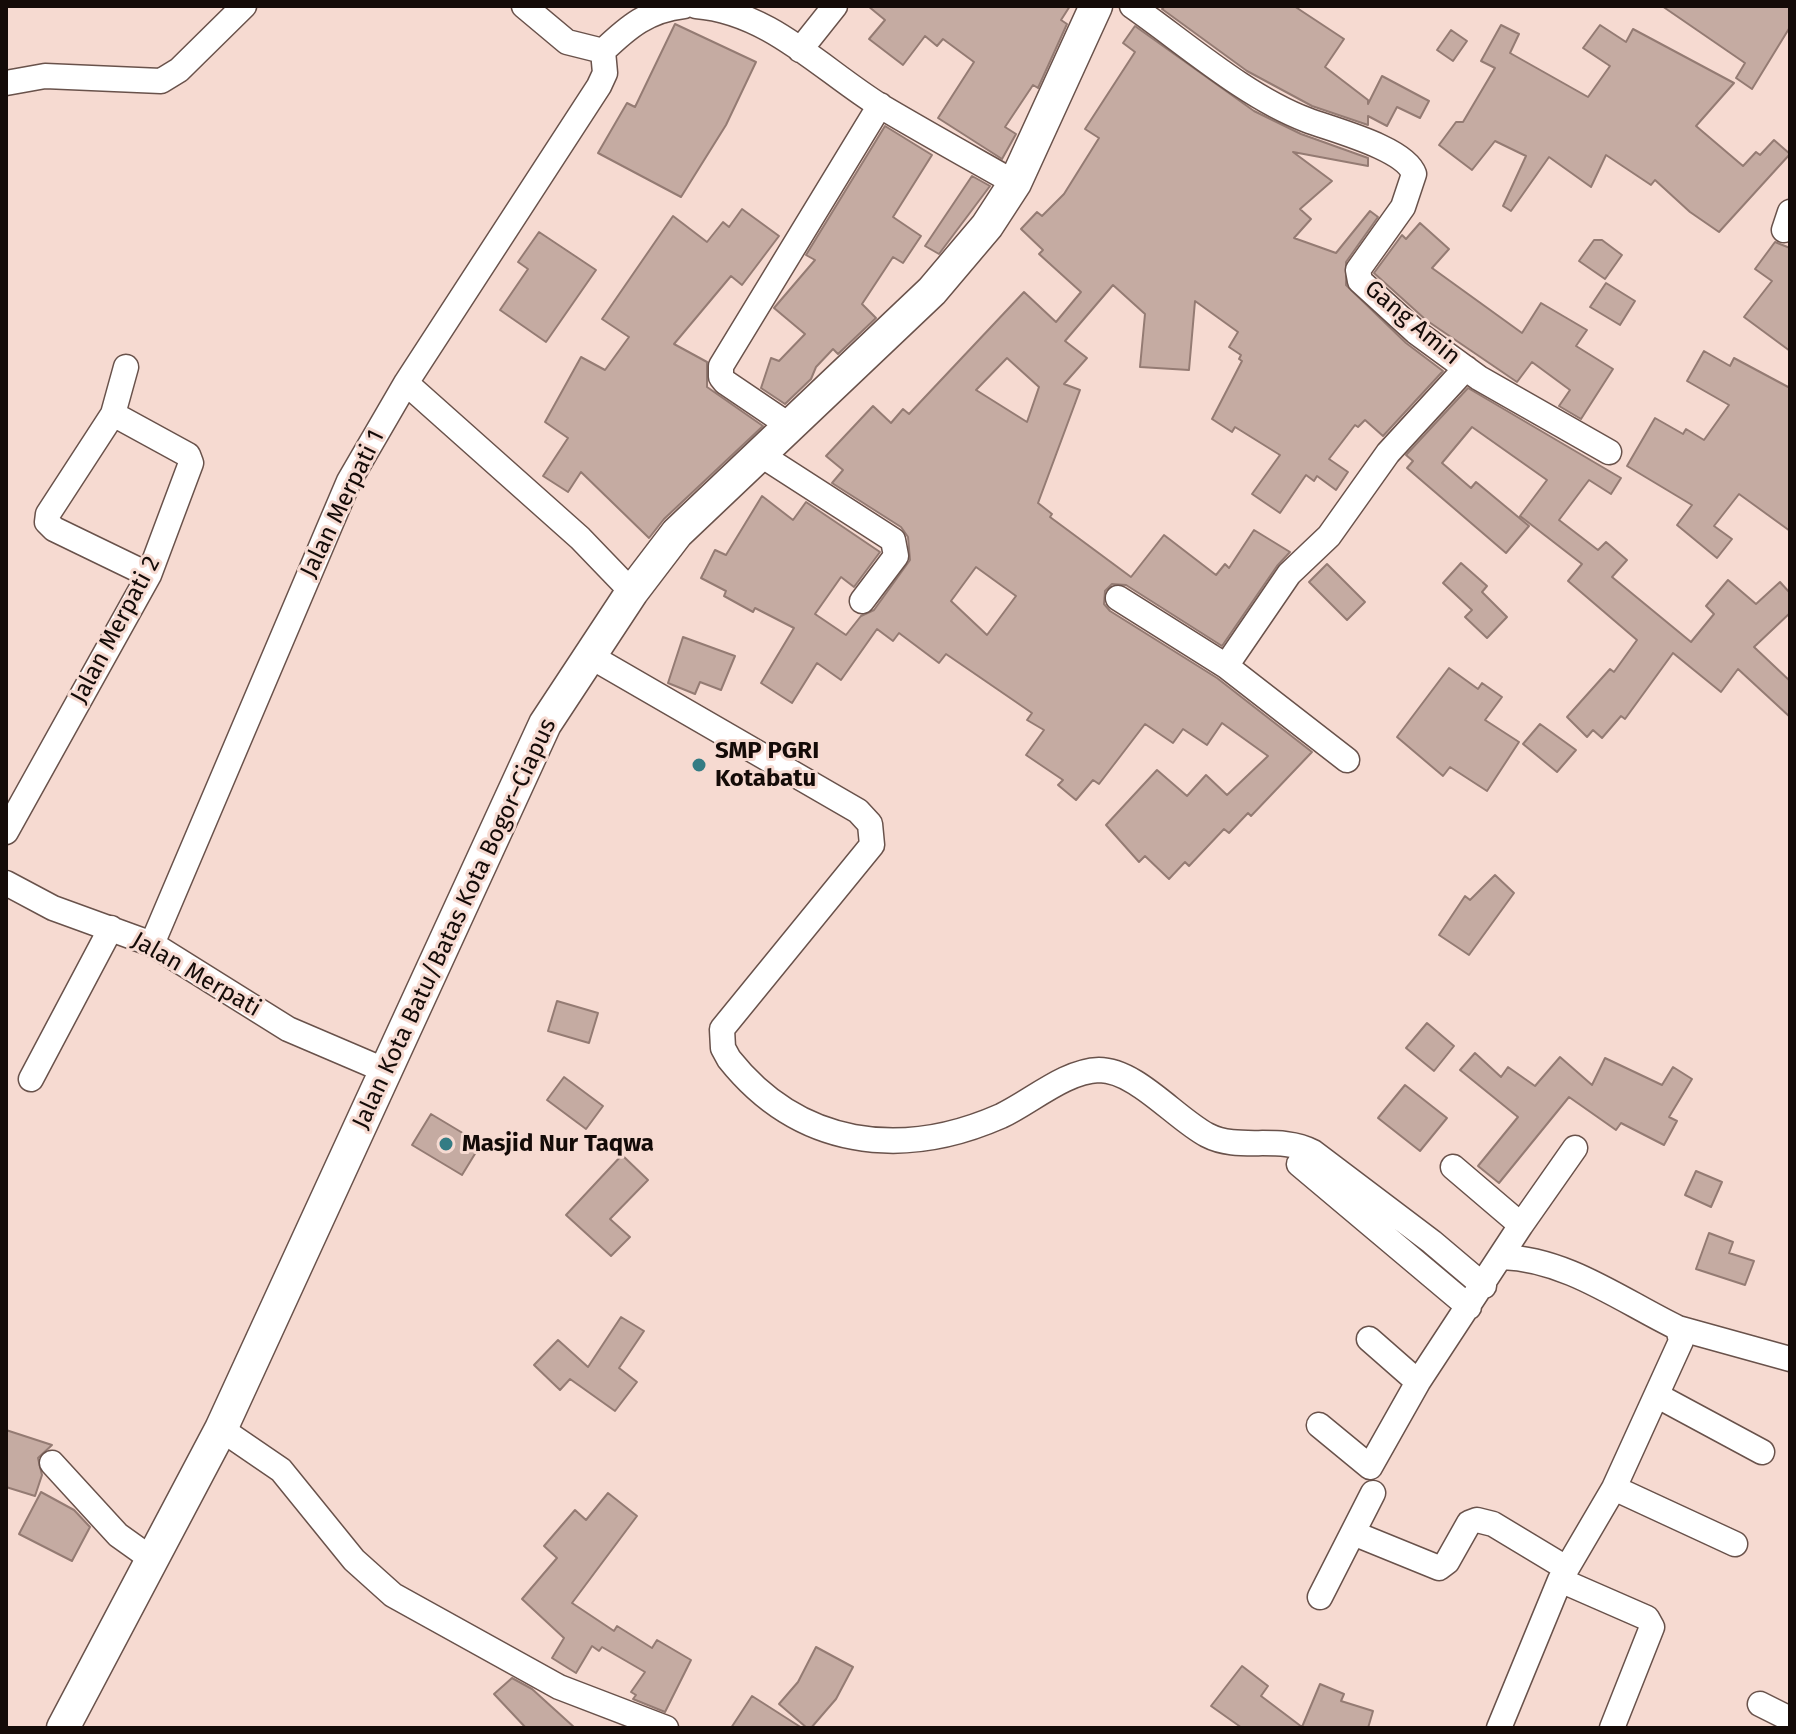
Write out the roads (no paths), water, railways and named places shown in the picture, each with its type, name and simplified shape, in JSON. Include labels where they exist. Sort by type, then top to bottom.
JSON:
[{"type":"main road","name":"Jalan Kota Batu/Batas Kota Bogor–Ciapus","points":[[63,1728],[221,1429],[344,1167],[384,1070],[523,765],[545,724],[632,592],[677,533],[932,291],[987,226],[1015,183],[1096,6]]},
{"type":"street","points":[[6,83],[45,76],[161,81],[179,70],[244,6]]},
{"type":"street","points":[[524,6],[567,42],[603,51],[639,19],[654,12],[684,6]]},
{"type":"street","points":[[696,6],[745,17],[880,105],[1015,183]]},
{"type":"street","points":[[800,50],[835,6]]},
{"type":"street","name":"Gang Amin","points":[[1132,6],[1282,109],[1380,147],[1408,163],[1414,174],[1410,193],[1358,270],[1357,278],[1416,332],[1466,368],[1609,452]]},
{"type":"street","name":"Jalan Merpati 1","points":[[152,944],[335,509],[406,383],[599,86],[605,73],[603,51]]},
{"type":"street","points":[[790,426],[725,382],[721,377],[721,366],[880,105]]},
{"type":"street","points":[[126,367],[113,414],[48,514],[47,522],[54,529],[149,575]]},
{"type":"street","points":[[1226,666],[1273,593],[1329,536],[1388,453],[1466,368]]},
{"type":"street","points":[[406,383],[568,527],[632,592]]},
{"type":"street","name":"Jalan Merpati 2","points":[[6,832],[149,575],[191,458],[113,414]]},
{"type":"street","points":[[758,453],[893,540],[896,556],[862,601]]},
{"type":"street","points":[[1118,598],[1226,666],[1347,760]]},
{"type":"street","points":[[590,656],[858,811],[870,824],[872,845],[722,1029],[721,1038],[729,1059],[785,1113],[838,1135],[877,1142],[922,1138],[966,1129],[1001,1116],[1079,1074],[1111,1072],[1164,1102],[1208,1135],[1220,1140],[1292,1142],[1313,1152],[1432,1242],[1484,1286]]},
{"type":"street","name":"Jalan Merpati","points":[[6,883],[53,908],[152,944],[288,1029],[384,1070]]},
{"type":"street","points":[[31,1079],[111,928]]},
{"type":"street","points":[[1319,1425],[1370,1467],[1418,1382],[1575,1148]]},
{"type":"street","points":[[1299,1164],[1469,1307]]},
{"type":"street","points":[[1453,1167],[1521,1225]]},
{"type":"street","points":[[1502,1257],[1542,1262],[1611,1290],[1678,1328],[1790,1359]]},
{"type":"street","points":[[1499,1728],[1563,1574],[1614,1488],[1658,1396],[1681,1341],[1678,1328]]},
{"type":"street","points":[[1369,1339],[1418,1382]]},
{"type":"street","points":[[1658,1396],[1762,1452]]},
{"type":"street","points":[[221,1429],[281,1470],[363,1570],[421,1612],[559,1687],[666,1728]]},
{"type":"street","points":[[52,1463],[118,1535],[153,1560]]},
{"type":"street","points":[[1614,1488],[1735,1544]]},
{"type":"street","points":[[1320,1597],[1373,1493]]},
{"type":"street","points":[[1353,1533],[1439,1568],[1447,1562],[1469,1523],[1480,1520],[1500,1528],[1563,1574],[1647,1618],[1652,1627],[1612,1728]]},
{"type":"street","points":[[1760,1704],[1790,1719]]},
{"type":"place","name":"SMP PGRI Kotabatu","points":[[699,765]]},
{"type":"place","name":"Masjid Nur Taqwa","points":[[446,1144]]}]
